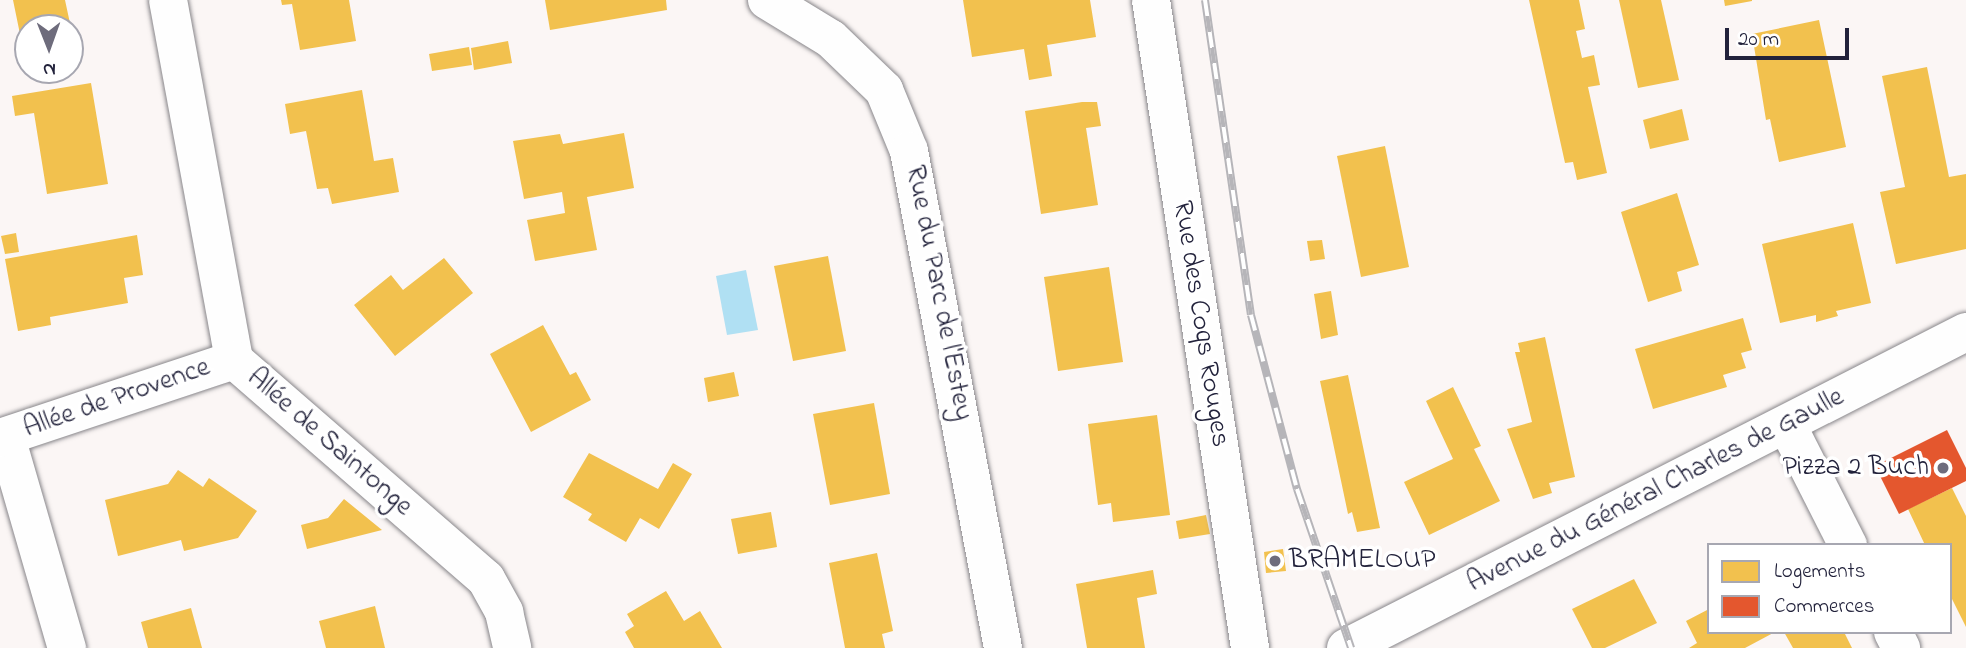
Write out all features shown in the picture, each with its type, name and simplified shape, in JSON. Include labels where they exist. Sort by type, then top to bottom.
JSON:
[{"type":"street","name":"Allée de Saintonge","points":[[168,0],[234,360],[486,579],[504,612],[512,648]]},
{"type":"street","name":"Rue du Parc de l'Estey","points":[[767,0],[831,38],[884,90],[909,151],[1003,648]]},
{"type":"street","name":"Rue des Coqs Rouges","points":[[1151,0],[1250,648]]},
{"type":"street","name":"Avenue du Général Charles de Gaulle","points":[[1346,648],[1966,332]]},
{"type":"street","name":"Allée de Provence","points":[[3,437],[234,360]]},
{"type":"street","points":[[1787,425],[1847,543]]},
{"type":"street","points":[[3,437],[67,648]]},
{"type":"water","points":[[746,270],[758,330],[727,335],[716,276]]},
{"type":"building: Logements","points":[[13,0],[65,0],[68,14],[16,14]]},
{"type":"building: Logements","points":[[281,0],[349,0],[356,41],[300,50],[292,4],[282,5]]},
{"type":"building: Logements","points":[[545,0],[666,0],[667,10],[550,30]]},
{"type":"building: Logements","points":[[963,0],[1090,0],[1096,37],[1047,45],[1052,76],[1029,80],[1024,49],[972,57]]},
{"type":"building: Logements","points":[[1529,0],[1579,0],[1585,29],[1576,31],[1582,58],[1594,55],[1600,85],[1588,87],[1607,173],[1577,180],[1573,162],[1565,163]]},
{"type":"building: Logements","points":[[1619,0],[1661,0],[1679,80],[1638,88]]},
{"type":"building: Logements","points":[[1724,0],[1752,0],[1752,1],[1725,6]]},
{"type":"building: Logements","points":[[1819,20],[1846,147],[1779,162],[1770,119],[1766,120],[1752,34]]},
{"type":"building: Logements","points":[[508,41],[512,63],[474,70],[471,48]]},
{"type":"building: Logements","points":[[469,47],[472,65],[432,71],[429,54]]},
{"type":"building: Logements","points":[[1927,67],[1949,177],[1966,174],[1966,249],[1896,264],[1880,192],[1905,187],[1882,76]]},
{"type":"building: Logements","points":[[91,83],[108,184],[47,194],[34,113],[15,116],[12,96]]},
{"type":"building: Logements","points":[[362,90],[374,161],[393,158],[399,192],[332,204],[328,188],[317,189],[306,131],[290,134],[285,104]]},
{"type":"building: Logements","points":[[1097,102],[1101,126],[1086,128],[1098,205],[1041,214],[1025,111]]},
{"type":"building: Logements","points":[[1682,109],[1689,140],[1650,149],[1643,120]]},
{"type":"building: Logements","points":[[624,133],[634,188],[587,197],[597,250],[535,261],[527,220],[565,213],[562,192],[524,199],[513,141],[560,134],[563,144]]},
{"type":"building: Logements","points":[[1385,146],[1409,267],[1361,277],[1337,156]]},
{"type":"building: Logements","points":[[1677,193],[1699,265],[1677,272],[1682,291],[1648,302],[1621,212]]},
{"type":"building: Logements","points":[[1853,223],[1871,303],[1836,311],[1838,316],[1816,322],[1816,315],[1780,323],[1762,244]]},
{"type":"building: Logements","points":[[16,233],[19,252],[5,254],[1,236]]},
{"type":"building: Logements","points":[[137,235],[143,275],[124,278],[128,303],[50,317],[51,325],[18,331],[5,259]]},
{"type":"building: Logements","points":[[1322,240],[1325,259],[1310,261],[1307,241]]},
{"type":"building: Logements","points":[[828,256],[846,351],[793,361],[774,266]]},
{"type":"building: Logements","points":[[444,258],[473,293],[395,356],[354,305],[391,275],[403,290]]},
{"type":"building: Logements","points":[[1109,267],[1123,362],[1058,371],[1044,277]]},
{"type":"building: Logements","points":[[1331,291],[1338,335],[1321,339],[1314,294]]},
{"type":"building: Logements","points":[[1743,318],[1752,350],[1741,353],[1746,368],[1723,375],[1727,387],[1653,409],[1635,349]]},
{"type":"building: Logements","points":[[543,325],[570,375],[576,372],[591,400],[531,432],[490,354]]},
{"type":"building: Logements","points":[[1545,337],[1575,477],[1549,483],[1552,493],[1533,499],[1507,429],[1532,422],[1515,352],[1520,352],[1518,343]]},
{"type":"building: Logements","points":[[734,372],[739,396],[708,402],[704,378]]},
{"type":"building: Logements","points":[[1348,375],[1380,528],[1357,532],[1352,512],[1348,514],[1320,381]]},
{"type":"building: Logements","points":[[1453,387],[1481,446],[1474,449],[1500,501],[1429,535],[1404,482],[1453,459],[1426,401]]},
{"type":"building: Logements","points":[[874,403],[890,494],[830,505],[813,414]]},
{"type":"building: Logements","points":[[1157,415],[1170,515],[1113,522],[1111,503],[1098,505],[1088,424]]},
{"type":"building: Logements","points":[[589,453],[658,489],[673,463],[692,474],[659,529],[640,518],[626,542],[588,520],[592,514],[563,497]]},
{"type":"building: Logements","points":[[178,470],[203,487],[209,478],[257,511],[238,538],[184,551],[181,540],[118,556],[105,500],[168,484]]},
{"type":"building: Logements","points":[[1952,488],[1966,516],[1966,627],[1952,599],[1952,543],[1924,543],[1908,509]]},
{"type":"building: Logements","points":[[344,499],[382,530],[307,549],[301,525],[328,518]]},
{"type":"building: Logements","points":[[771,512],[777,547],[738,554],[731,519]]},
{"type":"building: Logements","points":[[1206,515],[1210,534],[1179,539],[1176,521]]},
{"type":"building: Logements","name":"BRAMELOUP","points":[[1283,549],[1286,571],[1266,573],[1264,552]]},
{"type":"building: Logements","points":[[877,553],[893,631],[882,634],[885,648],[845,648],[829,563]]},
{"type":"building: Logements","points":[[1153,570],[1157,594],[1137,598],[1145,648],[1087,648],[1076,584]]},
{"type":"building: Logements","points":[[1634,579],[1657,623],[1605,648],[1592,648],[1572,609]]},
{"type":"building: Logements","points":[[666,591],[684,621],[700,611],[722,648],[634,648],[625,632],[634,626],[627,614]]},
{"type":"building: Logements","points":[[375,606],[385,648],[326,648],[319,621]]},
{"type":"building: Logements","points":[[191,608],[202,648],[148,648],[141,622]]},
{"type":"building: Logements","points":[[1707,610],[1707,634],[1771,634],[1745,648],[1689,648],[1697,643],[1686,621]]},
{"type":"building: Logements","points":[[1785,634],[1845,634],[1852,648],[1793,648]]},
{"type":"building: Commerces","points":[[1947,430],[1966,468],[1966,481],[1899,514],[1875,466]]},
{"type":"railway","points":[[1205,0],[1251,315],[1297,489],[1351,648]]},
{"type":"place","name":"Pizza 2 Buch","points":[[1943,468]]},
{"type":"place","name":"BRAMELOUP","points":[[1275,561]]}]
